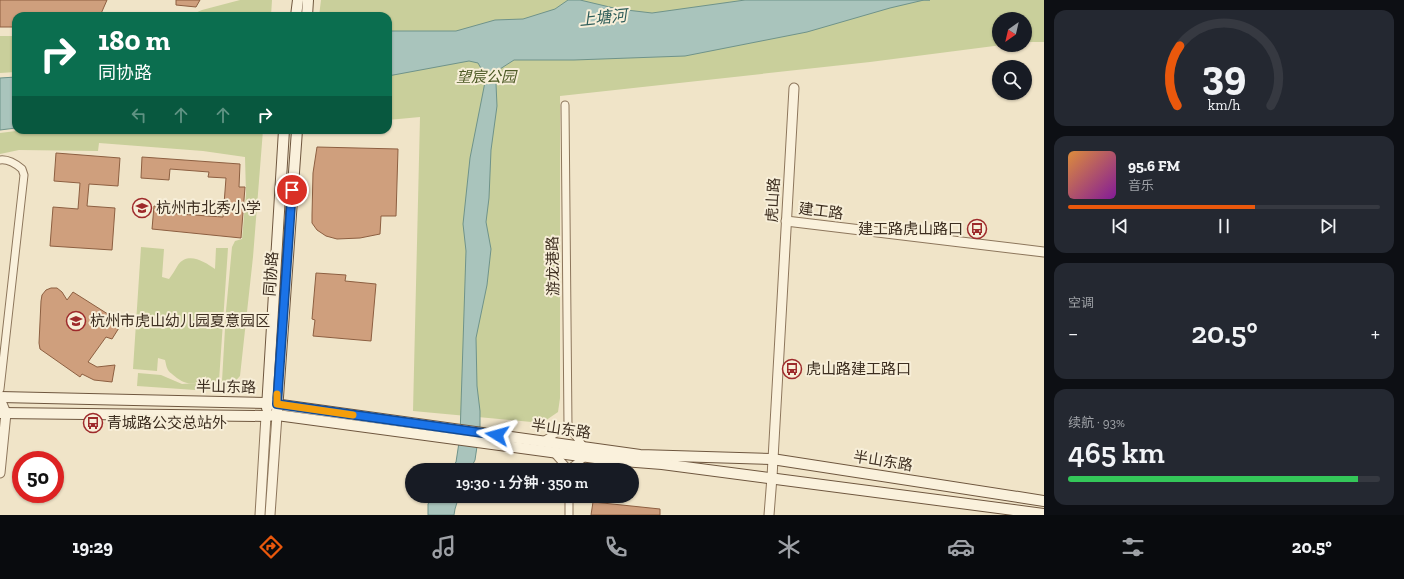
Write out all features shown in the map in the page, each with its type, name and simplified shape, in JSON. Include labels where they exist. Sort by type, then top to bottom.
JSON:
[{"type":"main road","points":[[296,12],[298,0]]},
{"type":"main road","points":[[307,12],[308,0]]},
{"type":"main road","name":"同协路","points":[[277,415],[272,404],[284,134]]},
{"type":"main road","name":"同协路","points":[[266,416],[272,404],[297,134]]},
{"type":"main road","name":"半山东路","points":[[0,398],[272,404],[482,438],[554,452],[772,459],[1044,501]]},
{"type":"main road","name":"半山东路","points":[[3,413],[277,415],[436,431]]},
{"type":"main road","name":"半山东路","points":[[482,438],[543,441],[635,463],[662,464],[772,477],[1044,514]]},
{"type":"street","name":"虎山路","points":[[772,459],[794,88]]},
{"type":"street","name":"游龙港路","points":[[565,105],[568,426]]},
{"type":"street","points":[[0,160],[14,163],[22,169],[24,175],[0,389]]},
{"type":"street","name":"建工路","points":[[786,221],[1044,252]]},
{"type":"street","points":[[0,398],[3,413],[0,473]]},
{"type":"street","name":"同协路","points":[[270,515],[277,415]]},
{"type":"street","name":"同协路","points":[[260,515],[266,416]]},
{"type":"street","points":[[543,441],[568,426],[585,452],[575,463]]},
{"type":"street","points":[[554,452],[563,463]]},
{"type":"street","points":[[769,515],[772,459]]},
{"type":"street","points":[[569,503],[569,515]]},
{"type":"green space","points":[[240,0],[272,0],[271,12],[197,12]]},
{"type":"green space","name":"望宸公园","points":[[321,0],[1044,0],[1044,42],[1032,42],[1032,12],[992,12],[992,46],[870,62],[560,96],[560,398],[558,412],[542,423],[413,411],[420,117],[392,120],[392,12],[320,12]]},
{"type":"green space","points":[[0,36],[12,36],[12,72],[0,73]]},
{"type":"green space","points":[[12,132],[12,134],[263,134],[253,257],[240,376],[230,387],[210,391],[137,386],[138,373],[161,375],[182,384],[213,382],[207,381],[206,376],[198,382],[185,382],[176,378],[168,371],[165,360],[158,358],[157,371],[133,369],[141,247],[164,249],[162,277],[169,279],[182,261],[191,258],[202,261],[215,269],[216,248],[228,248],[219,381],[222,381],[226,311],[232,247],[235,241],[242,239],[246,194],[245,157],[203,151],[99,143],[98,151],[19,150],[0,154],[0,133]]},
{"type":"water","name":"上塘河","points":[[568,0],[580,0],[618,9],[652,13],[745,0],[924,0],[890,8],[807,32],[685,56],[574,60],[514,60],[500,69],[496,84],[497,106],[491,150],[489,198],[486,222],[491,249],[487,285],[476,338],[480,426],[474,463],[455,463],[460,436],[466,251],[463,224],[470,158],[486,77],[478,63],[469,61],[392,75],[392,31],[456,31],[495,20],[523,19],[555,9]]},
{"type":"water","points":[[12,77],[12,128],[0,130],[0,78]]},
{"type":"water","points":[[457,503],[454,515],[428,515],[428,504]]},
{"type":"building","points":[[0,0],[107,0],[102,12],[12,12],[12,27],[0,27]]},
{"type":"building","points":[[176,0],[200,0],[196,7],[176,5]]},
{"type":"building","points":[[317,147],[398,149],[396,216],[381,216],[380,234],[360,238],[337,239],[326,236],[317,230],[312,223],[312,215],[313,173]]},
{"type":"building","points":[[56,153],[120,158],[118,186],[89,184],[87,206],[115,208],[112,250],[50,246],[53,207],[78,209],[80,183],[54,181]]},
{"type":"building","points":[[142,157],[240,164],[239,187],[245,187],[241,238],[152,229],[154,206],[163,207],[165,213],[223,217],[226,178],[208,177],[209,172],[170,169],[169,180],[141,178]]},
{"type":"building","points":[[316,273],[346,275],[345,281],[376,284],[371,341],[313,336],[315,320],[312,319]]},
{"type":"building","points":[[57,288],[62,292],[67,300],[73,292],[122,323],[112,339],[106,337],[88,362],[97,367],[115,365],[112,382],[94,380],[82,374],[80,377],[40,349],[39,343],[42,295],[46,290]]},
{"type":"building","points":[[593,503],[660,509],[660,515],[591,515]]},
{"type":"slow traffic","points":[[277,394],[277,404],[353,415]]},
{"type":"place","name":"杭州市北秀小学","points":[[142,208]]},
{"type":"place","name":"建工路虎山路口","points":[[977,229]]},
{"type":"place","name":"杭州市虎山幼儿园夏意园区","points":[[76,321]]},
{"type":"place","name":"虎山路建工路口","points":[[792,369]]},
{"type":"place","name":"青城路公交总站外","points":[[93,423]]},
{"type":"route","points":[[292,190],[277,404],[497,435]]}]
